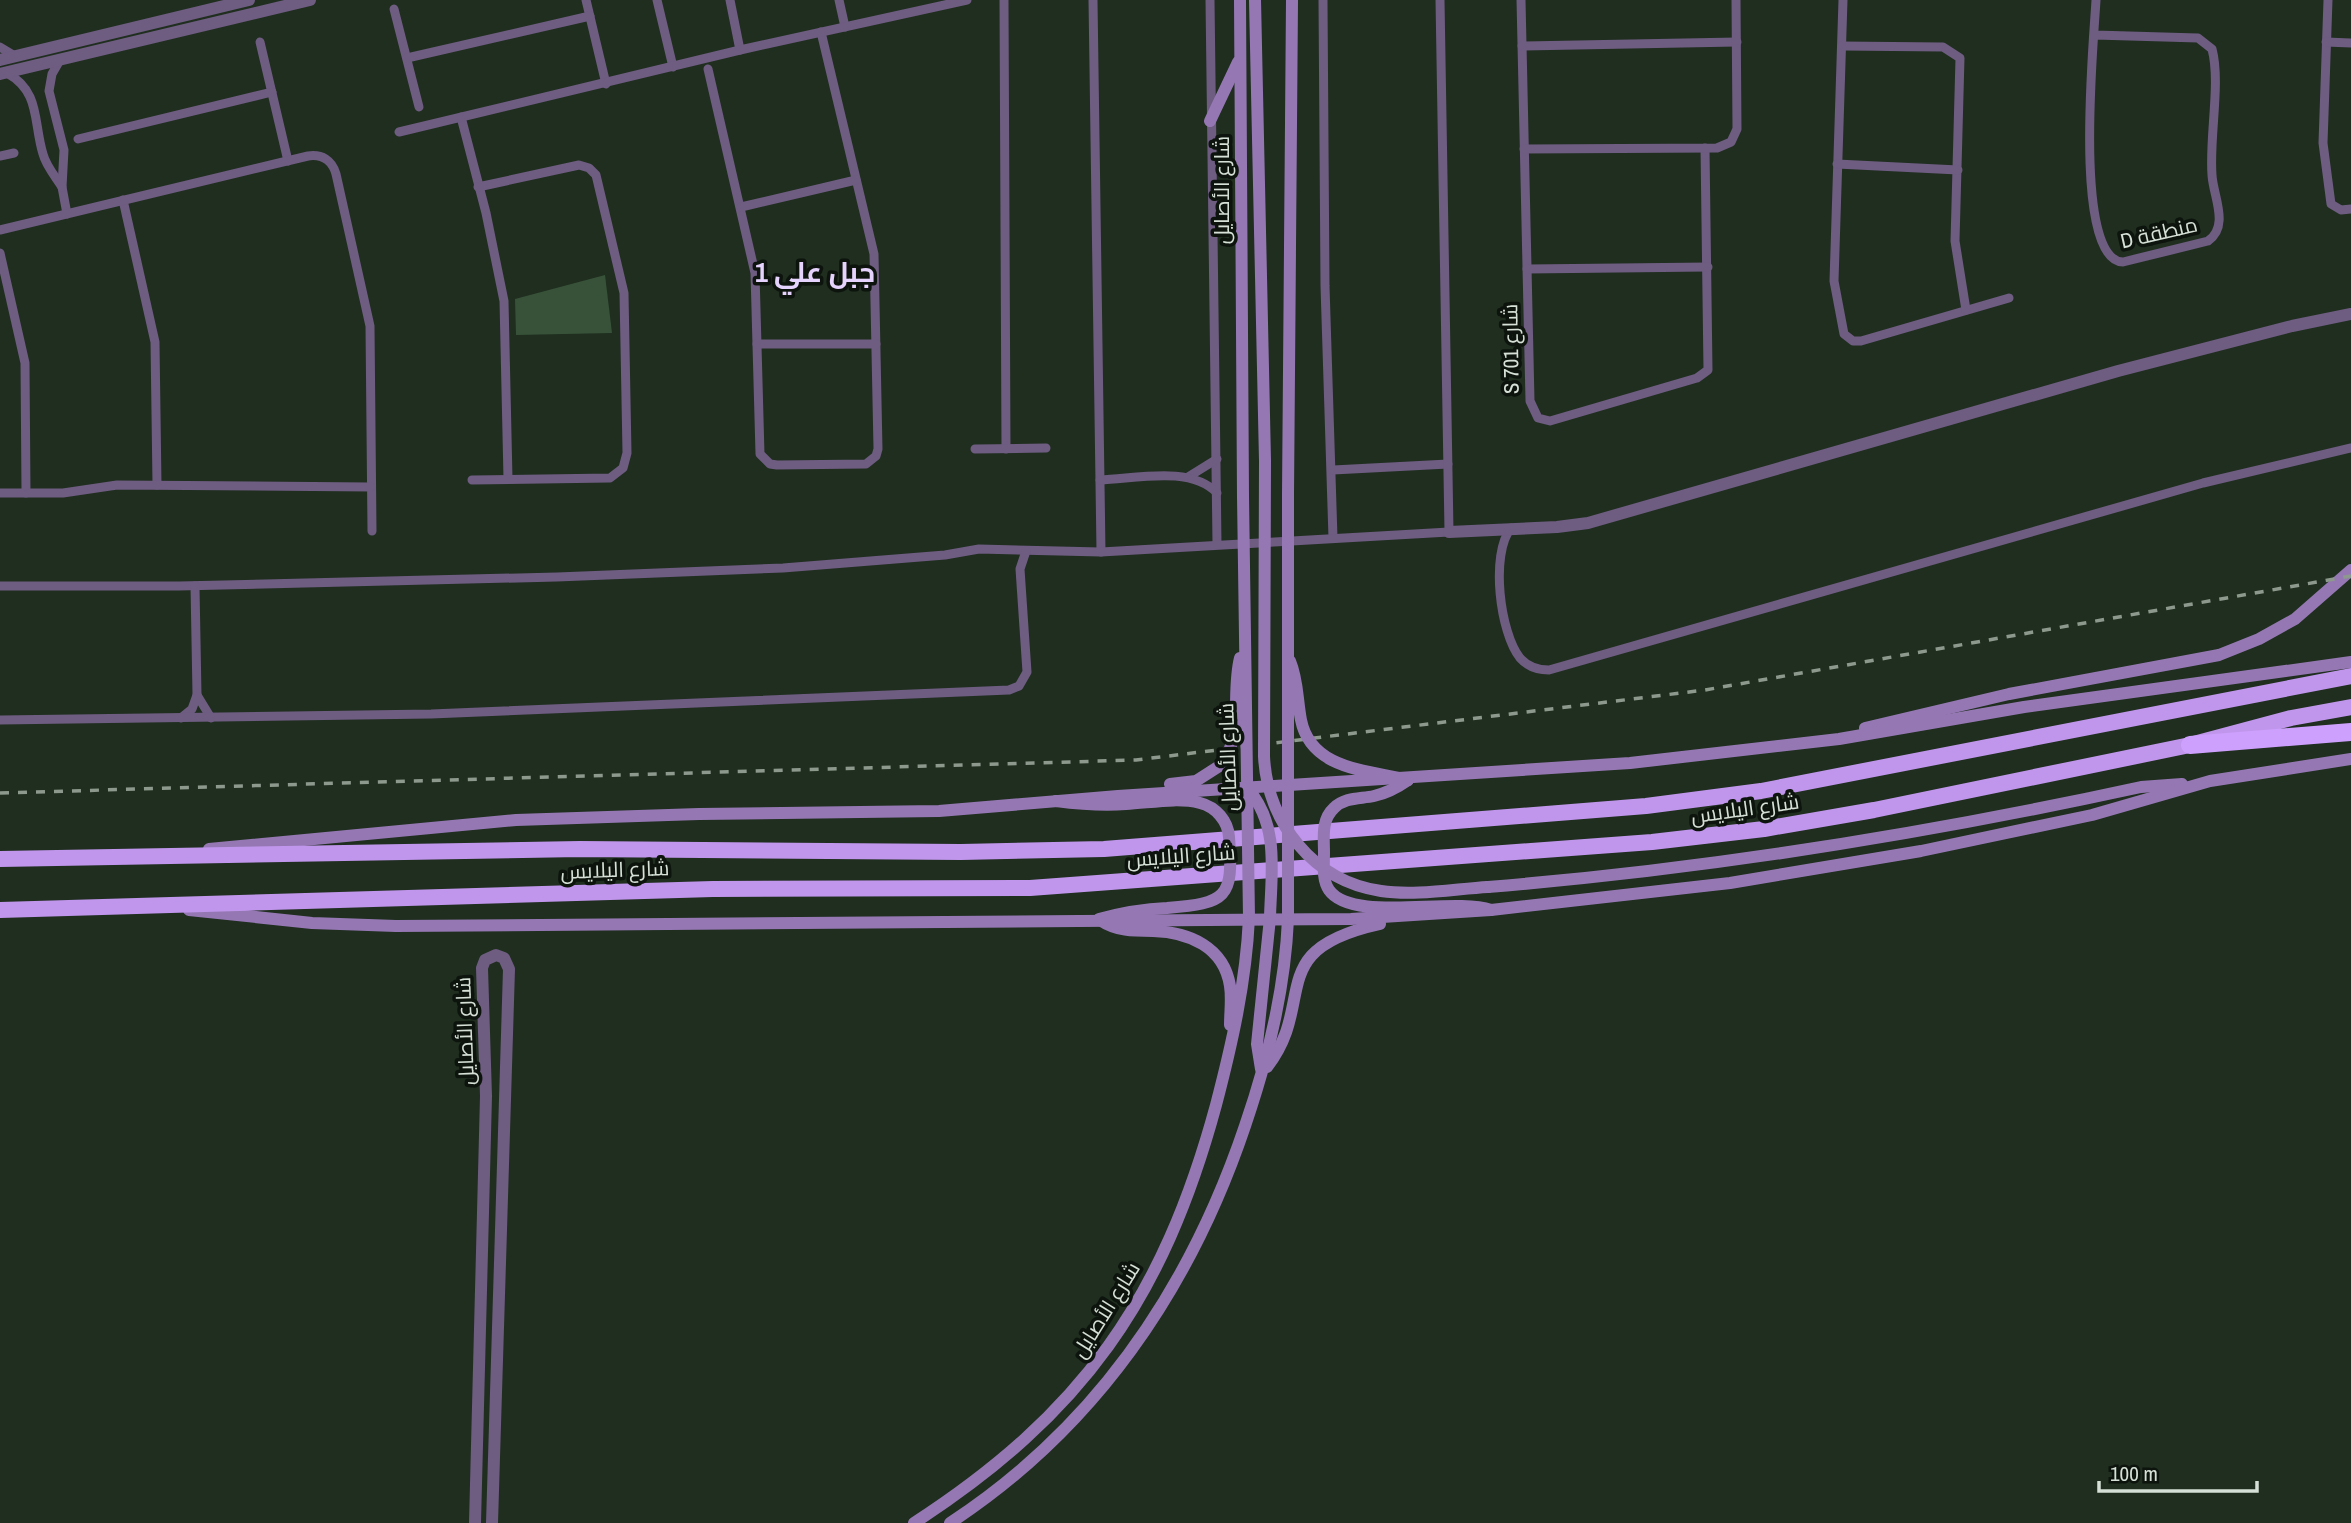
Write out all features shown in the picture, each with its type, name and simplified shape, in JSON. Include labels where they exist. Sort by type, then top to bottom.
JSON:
[{"type":"highway","name":"شارع اليلايس","points":[[0,859],[580,849],[947,852],[1104,849],[1646,806],[1761,791],[2351,676]]},
{"type":"highway","name":"شارع اليلايس","points":[[0,910],[713,889],[1030,888],[1651,842],[1764,829],[1874,810],[2190,745],[2291,718],[2351,707]]},
{"type":"highway","points":[[2190,745],[2351,732]]},
{"type":"main road","name":"شارع الأصايل","points":[[914,1523],[989,1472],[1041,1426],[1087,1375],[1125,1324],[1163,1253],[1188,1194],[1232,1039],[1245,971],[1250,918],[1243,496],[1240,0]]},
{"type":"main road","points":[[1255,0],[1265,461],[1264,755],[1270,796],[1285,828],[1307,855],[1330,872],[1355,885],[1394,892],[1624,875],[1790,853],[1899,835],[2141,787],[2193,784],[2351,760]]},
{"type":"main road","name":"شارع الأصايل","points":[[950,1523],[1005,1484],[1057,1439],[1105,1388],[1132,1351],[1177,1283],[1204,1233],[1238,1147],[1262,1073],[1281,987],[1287,919],[1286,653],[1292,1]]},
{"type":"main road","points":[[1210,121],[1240,59]]},
{"type":"main road","points":[[1839,739],[1893,719],[2056,684],[2219,655],[2259,639],[2295,618],[2351,570]]},
{"type":"main road","points":[[1118,796],[1144,787],[1196,781],[1221,765],[1234,740],[1235,687],[1245,645]]},
{"type":"main road","points":[[1286,653],[1298,685],[1303,726],[1316,749],[1338,764],[1408,780]]},
{"type":"main road","points":[[169,857],[264,842],[516,820],[699,814],[900,812],[1118,796],[1408,780],[1703,757],[2351,662]]},
{"type":"main road","points":[[1408,780],[1384,793],[1343,801],[1328,815],[1324,835],[1325,880],[1329,889],[1340,899],[1367,907],[1463,904],[1491,910]]},
{"type":"main road","points":[[168,907],[301,922],[384,926],[1415,916],[1730,883],[1921,851],[2092,815],[2193,784]]},
{"type":"main road","points":[[1248,789],[1265,813],[1270,832],[1270,918],[1257,1044],[1262,1073]]},
{"type":"main road","points":[[1056,801],[1105,805],[1199,802],[1213,808],[1227,825],[1230,878],[1225,891],[1216,901],[1203,906],[1137,911],[1099,919]]},
{"type":"main road","points":[[1262,1073],[1279,1047],[1298,977],[1314,953],[1345,932],[1415,916]]},
{"type":"main road","points":[[1099,919],[1123,930],[1181,933],[1208,947],[1223,966],[1229,981],[1232,1039]]},
{"type":"street","points":[[0,60],[249,0]]},
{"type":"street","points":[[4,74],[310,0]]},
{"type":"street","points":[[586,0],[606,84]]},
{"type":"street","points":[[657,0],[673,66]]},
{"type":"street","points":[[730,0],[740,50]]},
{"type":"street","points":[[839,0],[845,27]]},
{"type":"street","points":[[399,132],[740,50],[967,0]]},
{"type":"street","points":[[1004,0],[1006,449]]},
{"type":"street","points":[[1093,0],[1101,552]]},
{"type":"street","points":[[1210,0],[1216,544]]},
{"type":"street","points":[[1323,0],[1325,286],[1333,470],[1333,538]]},
{"type":"street","points":[[1440,0],[1450,531]]},
{"type":"street","name":"S 701 شارع","points":[[1521,0],[1530,405],[1538,418],[1550,421],[1705,374],[1710,364],[1704,148]]},
{"type":"street","points":[[1524,149],[1704,148],[1724,146],[1731,142],[1737,129],[1736,0]]},
{"type":"street","points":[[1843,0],[1834,281],[1839,315],[1847,337],[1861,341],[2009,298]]},
{"type":"street","name":"D منطقة","points":[[2095,35],[2198,38],[2212,49],[2212,175],[2220,225],[2208,241],[2123,261],[2114,261],[2106,254],[2090,191],[2096,0]]},
{"type":"street","points":[[2328,0],[2323,143],[2328,199],[2336,208],[2351,209]]},
{"type":"street","points":[[394,9],[419,107]]},
{"type":"street","points":[[407,58],[590,16]]},
{"type":"street","points":[[708,69],[755,273],[758,446],[764,460],[778,465],[866,464],[876,456],[874,254],[821,32]]},
{"type":"street","points":[[260,42],[288,161]]},
{"type":"street","points":[[1522,46],[1737,42]]},
{"type":"street","points":[[2326,42],[2351,43]]},
{"type":"street","points":[[1842,46],[1943,47],[1956,52],[1962,64],[1956,251],[1966,310]]},
{"type":"street","points":[[0,47],[15,56]]},
{"type":"street","points":[[60,60],[52,74],[49,91],[64,150],[62,187],[67,214]]},
{"type":"street","points":[[4,74],[19,80],[31,95],[45,161],[62,187]]},
{"type":"street","points":[[78,139],[272,92]]},
{"type":"street","points":[[461,117],[486,213],[505,309],[508,480]]},
{"type":"street","points":[[40,131],[58,127]]},
{"type":"street","points":[[0,156],[14,153]]},
{"type":"street","points":[[0,230],[288,161],[318,156],[332,164],[369,314],[372,531]]},
{"type":"street","points":[[1838,164],[1958,170]]},
{"type":"street","points":[[472,480],[610,478],[623,468],[627,453],[624,293],[596,175],[589,167],[579,165],[478,187]]},
{"type":"street","points":[[741,207],[856,180]]},
{"type":"street","points":[[123,200],[155,342],[157,485]]},
{"type":"street","points":[[0,253],[25,363],[26,493]]},
{"type":"street","points":[[1527,269],[1707,267]]},
{"type":"street","points":[[0,586],[195,586],[690,572],[783,568],[945,555],[979,549],[1101,552],[1588,523],[2118,371],[2351,314]]},
{"type":"street","points":[[757,344],[876,344]]},
{"type":"street","points":[[975,449],[1045,448]]},
{"type":"street","points":[[1511,528],[1502,542],[1499,570],[1509,629],[1521,659],[1531,667],[1549,670],[2203,483],[2351,448]]},
{"type":"street","points":[[1188,477],[1216,459]]},
{"type":"street","points":[[1333,470],[1448,464]]},
{"type":"street","points":[[1100,480],[1188,477],[1207,484],[1217,493]]},
{"type":"street","points":[[0,493],[63,492],[117,485],[372,487]]},
{"type":"street","points":[[0,720],[431,715],[1009,690],[1019,686],[1027,672],[1020,569],[1026,551]]},
{"type":"street","points":[[181,718],[192,709],[197,695],[195,586]]},
{"type":"street","points":[[197,695],[211,718]]},
{"type":"street","name":"شارع الأصايل","points":[[475,1523],[486,1096],[482,968],[485,960],[496,955],[504,958],[509,969],[492,1523]]},
{"type":"green space","points":[[605,275],[612,333],[516,335],[515,299]]},
{"type":"railway","points":[[0,793],[1136,760],[1705,690],[2351,576]]},
{"type":"district","name":"جبل علي 1","points":[[815,272]]}]
